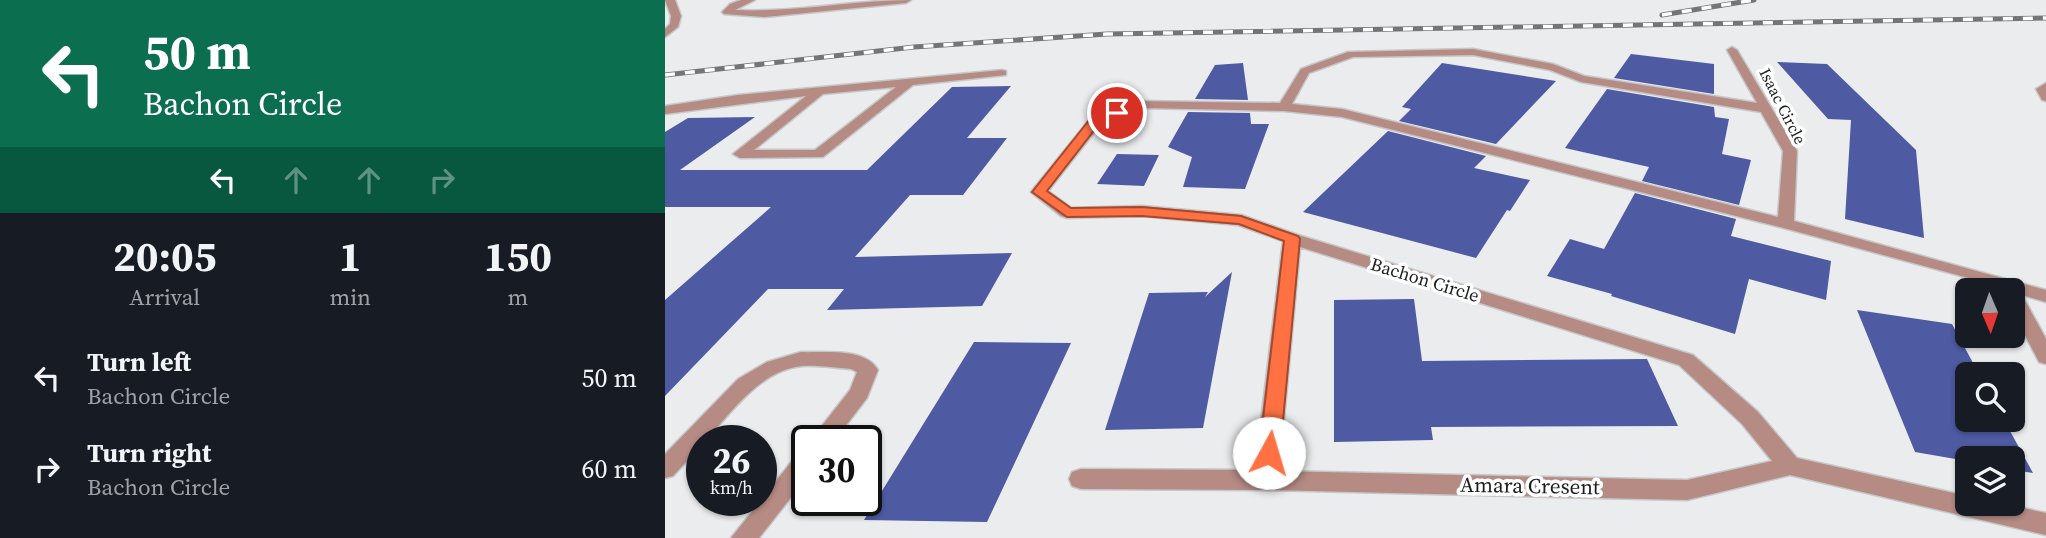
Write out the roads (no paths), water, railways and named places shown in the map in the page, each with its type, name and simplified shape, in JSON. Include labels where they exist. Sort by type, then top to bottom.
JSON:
[{"type":"street","points":[[665,34],[675,25],[676,16],[670,0]]},
{"type":"street","points":[[750,0],[733,6],[727,12],[765,14],[906,0]]},
{"type":"street","name":"Isaac Circle","points":[[1732,50],[1790,151],[1786,224]]},
{"type":"street","points":[[1284,107],[1305,71],[1352,54],[1472,52],[1553,67],[1581,79],[1768,109]]},
{"type":"street","points":[[665,110],[738,99],[1002,73]]},
{"type":"street","points":[[820,91],[740,154],[818,154],[909,82]]},
{"type":"street","points":[[2046,87],[2042,89],[2046,97]]},
{"type":"street","name":"Bachon Circle","points":[[1790,466],[1750,418],[1686,360],[1292,239],[1241,220],[1142,211],[1067,213],[1039,192],[1094,122],[1140,104],[1284,107],[1342,113],[1786,224],[1969,278]]},
{"type":"street","points":[[1266,480],[1292,239]]},
{"type":"street","name":"Bachon Circle","points":[[2025,292],[2046,296]]},
{"type":"street","points":[[2025,318],[2046,357]]},
{"type":"street","points":[[665,469],[745,384],[774,367],[801,359],[856,362],[869,370],[859,393],[834,425]]},
{"type":"street","points":[[1790,466],[2046,524]]},
{"type":"street","name":"Amara Cresent","points":[[1081,479],[1266,480],[1687,490],[1790,466]]},
{"type":"street","points":[[744,538],[791,479]]},
{"type":"railway","points":[[1662,15],[1754,0]]},
{"type":"railway","points":[[665,75],[914,47],[1107,34],[2046,18]]}]
